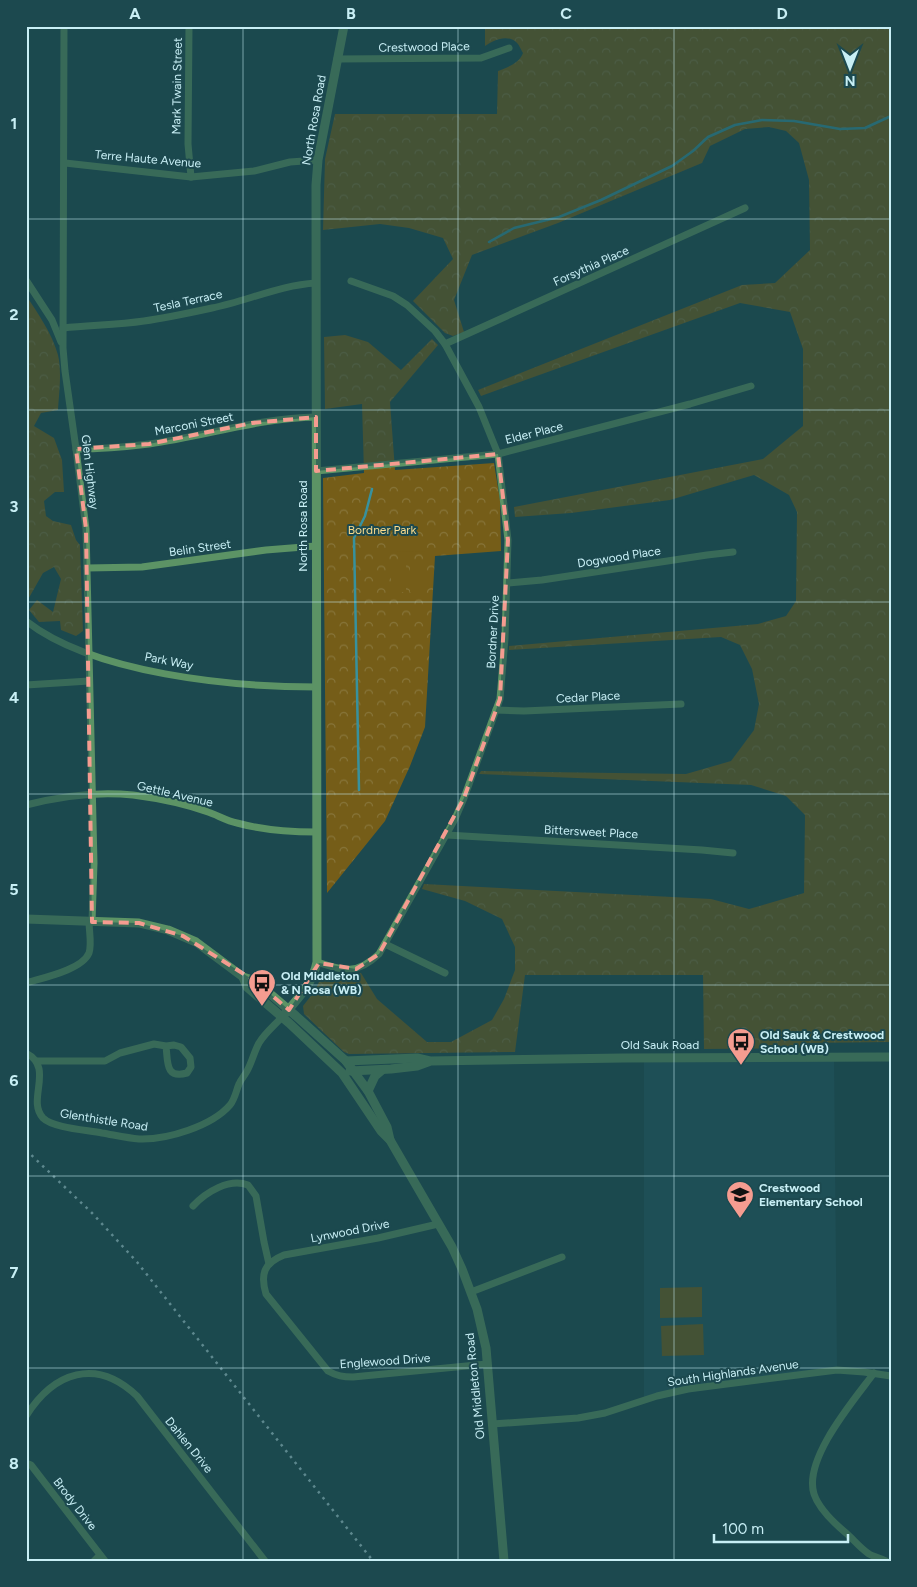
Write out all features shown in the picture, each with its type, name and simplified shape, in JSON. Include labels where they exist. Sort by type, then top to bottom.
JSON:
[{"type":"street","name":"Glen Highway","points":[[26,982],[55,975],[80,964],[89,952],[94,863],[86,529],[63,348],[64,26]]},
{"type":"street","name":"Mark Twain Street","points":[[189,26],[188,144],[191,176]]},
{"type":"street","name":"North Rosa Road","points":[[282,1017],[309,983],[317,962],[316,282],[318,160],[344,26]]},
{"type":"street","name":"Crestwood Place","points":[[337,59],[481,58],[509,48]]},
{"type":"street","name":"Terre Haute Avenue","points":[[64,162],[191,176],[254,171],[290,162],[318,160]]},
{"type":"street","name":"Forsythia Place","points":[[445,344],[745,208]]},
{"type":"street","points":[[26,280],[52,320],[63,348]]},
{"type":"street","name":"Bordner Drive","points":[[317,962],[348,969],[362,967],[379,954],[447,835],[464,798],[500,699],[508,583],[508,540],[498,454],[479,408],[445,344],[435,331],[407,305],[392,296],[351,281]]},
{"type":"street","name":"Tesla Terrace","points":[[63,328],[176,316],[304,283],[316,282]]},
{"type":"street","name":"Elder Place","points":[[316,471],[498,454],[690,404],[751,386]]},
{"type":"street","name":"Marconi Street","points":[[76,449],[100,449],[149,444],[252,423],[316,417]]},
{"type":"street","name":"Belin Street","points":[[87,568],[142,567],[266,550],[316,546]]},
{"type":"street","name":"Dogwood Place","points":[[508,583],[542,580],[733,552]]},
{"type":"street","name":"Park Way","points":[[26,620],[50,636],[89,654],[154,671],[263,685],[317,687]]},
{"type":"street","points":[[26,685],[89,681]]},
{"type":"street","name":"Cedar Place","points":[[496,710],[524,711],[681,704]]},
{"type":"street","name":"Gettle Avenue","points":[[26,805],[92,794],[135,795],[184,805],[206,811],[234,823],[268,830],[316,832]]},
{"type":"street","name":"Bittersweet Place","points":[[447,835],[733,853]]},
{"type":"street","name":"Old Middleton Road","points":[[26,919],[139,924],[168,930],[196,942],[243,977],[255,982],[289,1010],[354,1070],[368,1091],[387,1128],[390,1140]]},
{"type":"street","points":[[385,944],[445,973]]},
{"type":"street","name":"Old Middleton Road","points":[[243,977],[247,987],[342,1073],[381,1131],[390,1140],[452,1247],[481,1322],[487,1364],[504,1561]]},
{"type":"street","name":"Glenthistle Road","points":[[37,1061],[40,1073],[39,1110],[45,1120],[55,1124],[139,1139],[154,1138],[204,1124],[231,1104],[239,1085],[248,1071],[260,1041],[282,1017]]},
{"type":"street","points":[[26,1053],[37,1061],[106,1061],[120,1053],[154,1044],[174,1045],[186,1051],[190,1058],[191,1066],[187,1073],[179,1075],[171,1072],[167,1066],[166,1046]]},
{"type":"street","name":"Old Sauk Road","points":[[346,1062],[417,1058],[430,1061],[891,1057]]},
{"type":"street","name":"Old Sauk Road","points":[[342,1073],[354,1070],[382,1070],[417,1066],[430,1061]]},
{"type":"street","points":[[342,1073],[346,1062]]},
{"type":"street","points":[[368,1091],[375,1076],[382,1070]]},
{"type":"street","points":[[193,1206],[200,1198],[216,1188],[239,1183],[248,1185],[256,1196],[269,1264]]},
{"type":"street","name":"Lynwood Drive","points":[[269,1264],[284,1255],[378,1238],[438,1224]]},
{"type":"street","points":[[471,1292],[562,1257]]},
{"type":"street","name":"Englewood Drive","points":[[269,1264],[263,1279],[266,1294],[328,1372],[334,1375],[342,1377],[487,1364]]},
{"type":"street","name":"South Highlands Avenue","points":[[492,1424],[578,1418],[605,1413],[672,1393],[837,1370],[891,1376]]},
{"type":"street","points":[[873,1561],[869,1554],[835,1524],[818,1503],[814,1494],[814,1470],[820,1453],[845,1412],[874,1373]]},
{"type":"street","name":"Dahlen Drive","points":[[26,1416],[47,1390],[64,1379],[76,1376],[105,1376],[121,1383],[137,1396],[265,1561]]},
{"type":"street","name":"Brody Drive","points":[[26,1463],[31,1465],[103,1558]]},
{"type":"street","points":[[869,1554],[886,1561]]},
{"type":"street","points":[[94,1561],[103,1558]]},
{"type":"highlighted area","points":[[316,417],[316,471],[498,454],[508,540],[500,699],[464,798],[379,954],[356,969],[319,963],[289,1010],[255,981],[183,936],[139,923],[92,922],[86,529],[76,449],[149,444],[252,423]]},
{"type":"shaded area","name":"Crestwood Elementary School","points":[[834,1057],[837,1370],[769,1379],[644,1400],[644,1058]]},
{"type":"green space","points":[[485,26],[891,26],[891,1042],[808,1043],[808,1048],[704,1049],[703,975],[525,975],[515,1052],[349,1054],[344,1052],[304,1014],[303,1006],[314,992],[322,976],[331,972],[348,975],[361,973],[377,999],[427,1042],[451,1042],[492,1020],[504,999],[515,970],[515,947],[502,919],[465,901],[422,889],[424,884],[711,899],[749,909],[804,893],[805,815],[786,796],[751,785],[479,774],[481,771],[686,774],[731,761],[754,730],[759,704],[752,669],[740,645],[721,637],[509,650],[509,646],[758,624],[786,616],[796,601],[797,512],[789,495],[754,475],[670,500],[571,513],[515,517],[514,507],[763,459],[803,426],[803,349],[790,312],[740,303],[481,396],[478,390],[742,285],[775,283],[810,250],[809,180],[799,143],[786,131],[769,127],[745,129],[710,146],[702,163],[558,223],[472,255],[454,300],[464,332],[453,336],[445,333],[413,301],[453,259],[443,238],[409,228],[380,224],[323,230],[325,159],[335,114],[497,114],[498,71],[516,62],[523,53],[517,43],[508,38],[496,40],[485,46]]},
{"type":"green space","points":[[26,295],[48,331],[59,361],[58,410],[41,413],[34,426],[54,438],[62,460],[64,492],[55,492],[44,501],[46,516],[53,521],[71,525],[76,540],[80,545],[83,631],[76,636],[61,630],[60,621],[39,622],[29,610],[37,600],[53,612],[61,579],[54,567],[43,573],[26,603]]},
{"type":"green space","name":"Bordner Park","points":[[345,335],[368,342],[401,370],[432,339],[438,345],[390,402],[395,470],[494,463],[500,500],[501,551],[435,556],[425,727],[385,821],[327,893],[323,478],[364,473],[362,404],[325,409],[324,337]]},
{"type":"green space","points":[[397,539],[425,539],[425,551],[397,552]]},
{"type":"green space","points":[[391,560],[406,560],[406,592],[391,592]]},
{"type":"green space","points":[[410,560],[425,560],[425,592],[410,592]]},
{"type":"green space","points":[[702,1287],[702,1317],[660,1318],[660,1288]]},
{"type":"green space","points":[[703,1324],[704,1355],[662,1356],[661,1326]]},
{"type":"waterway","points":[[489,242],[514,228],[559,217],[601,200],[672,166],[708,137],[735,125],[762,120],[794,121],[840,129],[865,128],[891,116]]},
{"type":"waterway","points":[[359,790],[354,538],[365,516],[372,489]]},
{"type":"railway","points":[[26,1150],[92,1213],[137,1262],[373,1561]]},
{"type":"place","name":"Old Middleton & N Rosa (WB)","points":[[262,1007]]},
{"type":"place","name":"Old Sauk & Crestwood School (WB)","points":[[741,1066]]},
{"type":"place","name":"Crestwood Elementary School","points":[[740,1219]]}]
